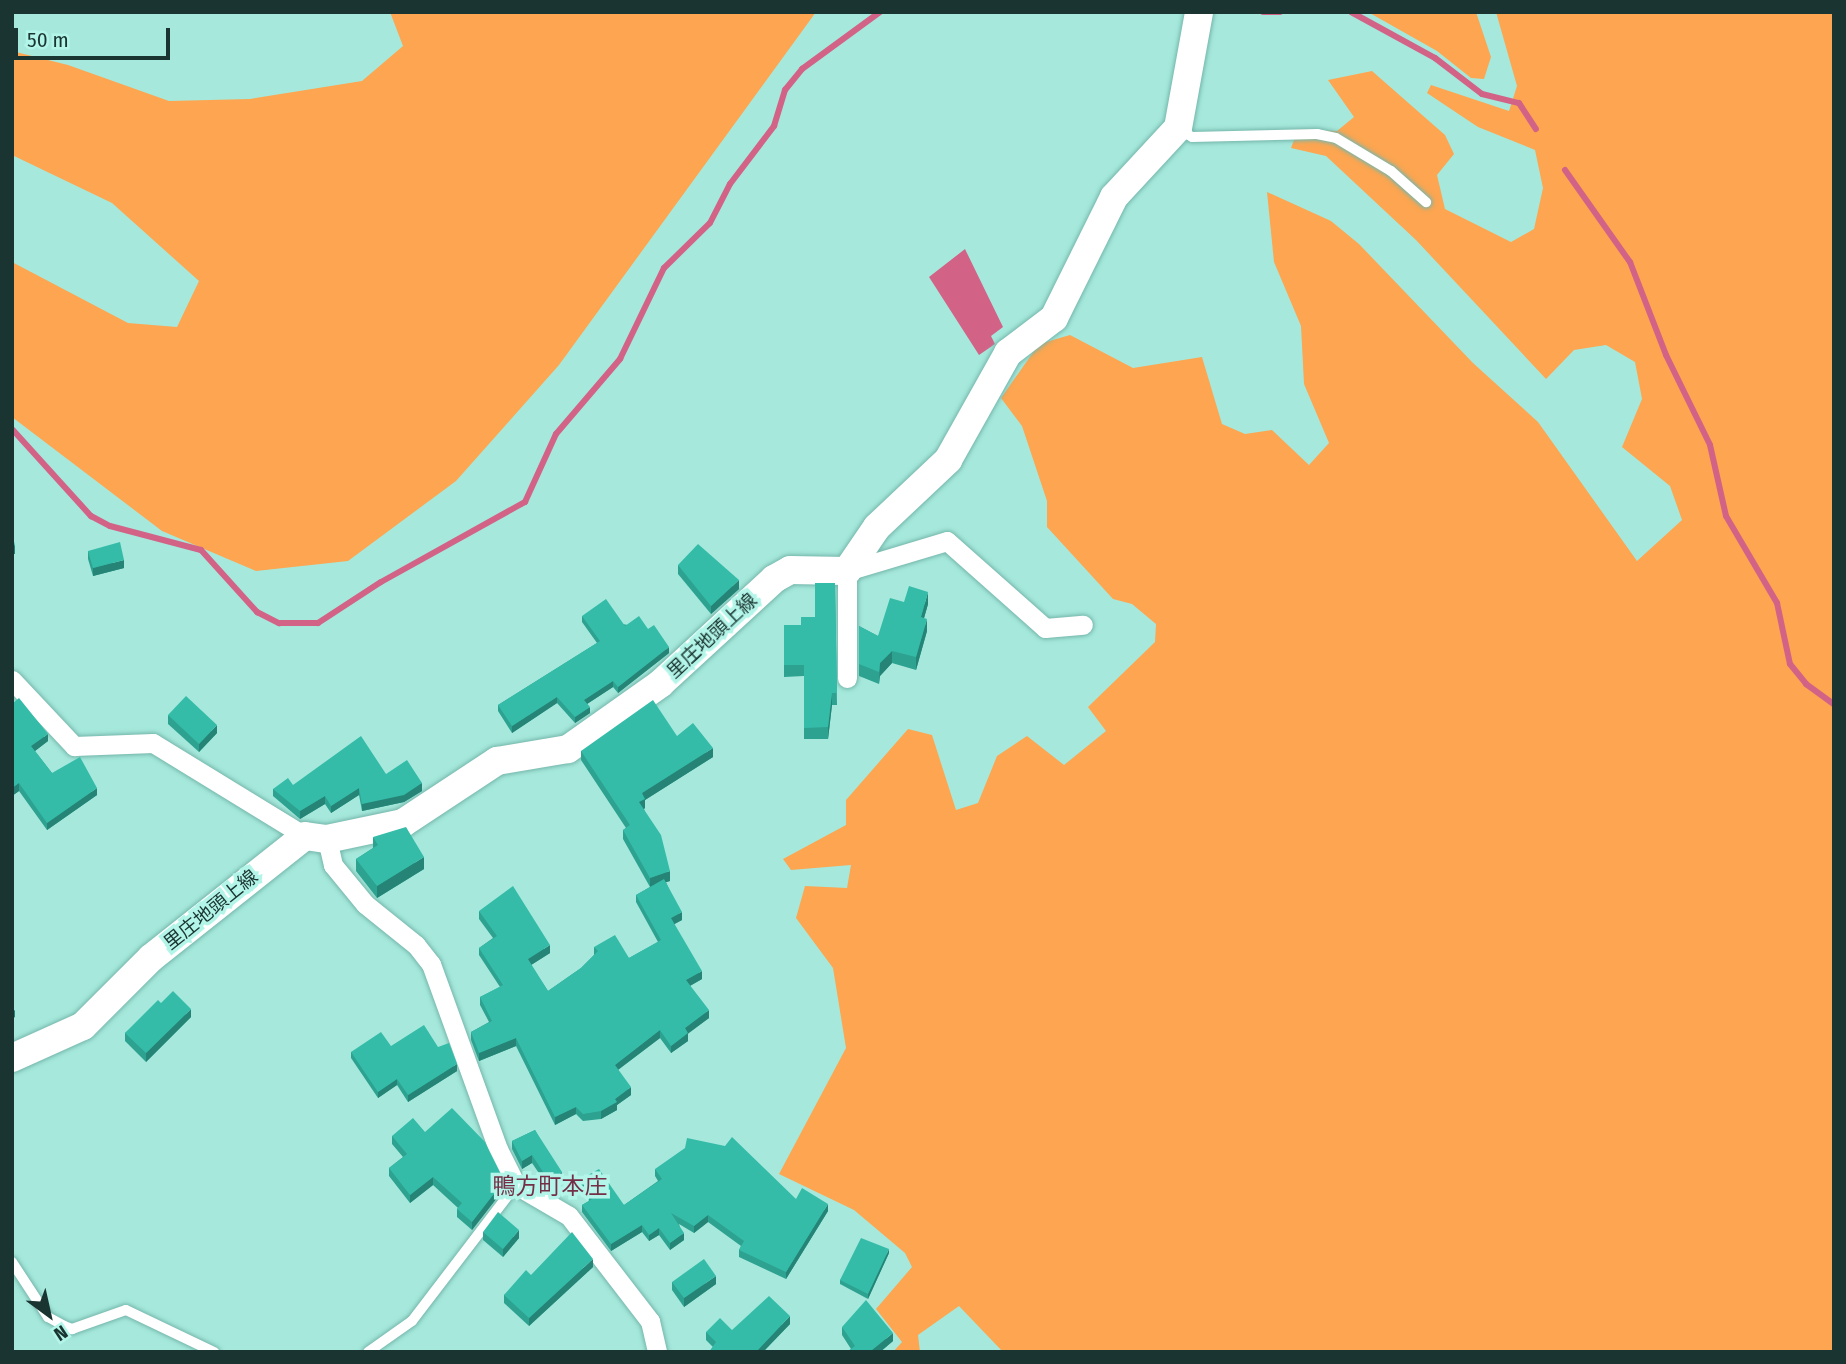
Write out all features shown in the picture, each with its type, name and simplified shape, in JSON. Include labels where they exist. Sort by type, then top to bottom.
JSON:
[{"type":"main road","points":[[847,571],[877,527],[948,460],[1008,353],[1054,317],[1114,197],[1178,128],[1199,12]]},
{"type":"main road","name":"里庄地頭上線","points":[[12,1058],[83,1026],[151,958],[316,837],[403,823],[497,761],[569,749],[660,684],[774,579],[790,570],[847,571]]},
{"type":"street","points":[[847,678],[847,571],[947,541],[1045,628],[1083,625]]},
{"type":"street","points":[[12,680],[74,746],[153,743],[316,837],[333,865],[365,904],[416,945],[431,964],[498,1149],[516,1185],[569,1216],[650,1321],[657,1352]]},
{"type":"lane","points":[[1178,128],[1192,137],[1317,134],[1336,138],[1391,171],[1426,202]]},
{"type":"lane","points":[[368,1352],[412,1321],[516,1185]]},
{"type":"lane","points":[[12,1262],[48,1317],[64,1326],[72,1328],[126,1310],[214,1352]]},
{"type":"shaded area","points":[[390,12],[816,12],[559,365],[456,481],[348,561],[256,571],[162,531],[12,417],[12,262],[128,323],[177,327],[199,281],[112,203],[12,155],[12,51],[68,65],[169,101],[250,99],[362,81],[403,46]]},
{"type":"shaded area","points":[[1368,12],[1476,12],[1491,57],[1484,79],[1471,78],[1437,51]]},
{"type":"shaded area","points":[[1496,12],[1834,12],[1834,1352],[1003,1352],[959,1306],[918,1335],[920,1352],[893,1352],[902,1342],[876,1309],[912,1267],[905,1253],[854,1210],[779,1174],[846,1048],[833,968],[796,918],[805,886],[847,888],[851,865],[791,870],[783,859],[846,825],[846,800],[908,729],[932,735],[956,810],[978,803],[997,756],[1027,736],[1064,765],[1106,731],[1088,707],[1155,642],[1156,624],[1132,604],[1113,599],[1047,527],[1047,501],[1022,426],[1001,398],[1039,344],[1070,335],[1133,368],[1202,357],[1222,424],[1245,434],[1272,430],[1309,465],[1329,443],[1304,384],[1301,326],[1274,262],[1267,192],[1331,221],[1359,244],[1473,363],[1538,422],[1637,561],[1682,520],[1670,486],[1622,447],[1642,399],[1635,362],[1606,345],[1574,350],[1546,379],[1416,240],[1326,156],[1291,148],[1298,129],[1337,131],[1354,117],[1328,80],[1372,71],[1445,135],[1454,154],[1437,175],[1445,209],[1511,242],[1534,229],[1543,188],[1535,150],[1478,127],[1427,93],[1431,85],[1509,111],[1517,86]]},
{"type":"shaded area","points":[[965,249],[1003,327],[991,336],[995,344],[979,355],[929,277]]},
{"type":"building","points":[[120,542],[124,560],[93,568],[88,551]]},
{"type":"building","points":[[698,544],[739,580],[711,606],[678,565]]},
{"type":"building","points":[[815,583],[835,583],[837,693],[832,693],[828,727],[804,728],[804,665],[784,665],[784,625],[801,625],[801,617],[815,617]]},
{"type":"building","points":[[909,586],[928,592],[921,617],[927,619],[916,657],[892,651],[880,663],[879,672],[859,664],[859,626],[878,636],[890,598],[904,602]]},
{"type":"building","points":[[606,599],[625,626],[639,616],[648,629],[654,625],[669,647],[618,687],[613,681],[584,700],[590,707],[575,717],[557,697],[512,726],[498,705],[600,641],[582,616]]},
{"type":"building","points":[[186,696],[217,725],[199,744],[168,715]]},
{"type":"building","points":[[19,698],[48,734],[31,746],[52,773],[80,757],[97,788],[47,823],[19,783],[12,788],[12,704]]},
{"type":"building","points":[[653,700],[677,736],[693,723],[713,748],[642,793],[645,799],[639,802],[661,835],[670,871],[650,878],[623,830],[630,825],[581,751]]},
{"type":"building","points":[[361,736],[386,774],[407,760],[422,783],[404,795],[362,804],[359,788],[331,806],[325,796],[300,811],[273,789],[288,778],[293,785]]},
{"type":"building","points":[[406,827],[424,857],[377,886],[356,859],[378,845],[373,837]]},
{"type":"building","points":[[664,879],[682,912],[671,918],[702,971],[686,980],[709,1010],[685,1028],[688,1033],[671,1046],[660,1030],[615,1065],[631,1087],[615,1099],[617,1102],[601,1111],[583,1114],[576,1107],[555,1117],[516,1038],[479,1053],[471,1032],[492,1021],[480,997],[503,985],[479,948],[497,936],[479,911],[513,886],[550,945],[528,959],[548,991],[581,968],[598,951],[594,947],[615,935],[629,958],[661,940],[636,895]]},
{"type":"building","points":[[173,991],[191,1009],[146,1053],[125,1033],[158,1000],[161,1003]]},
{"type":"building","points":[[424,1025],[438,1047],[449,1043],[457,1064],[408,1095],[397,1079],[378,1092],[351,1052],[381,1032],[391,1046]]},
{"type":"building","points":[[452,1108],[485,1142],[501,1174],[493,1179],[500,1186],[472,1222],[457,1209],[462,1203],[433,1177],[410,1195],[389,1168],[407,1154],[392,1136],[413,1118],[425,1132]]},
{"type":"building","points":[[535,1130],[562,1172],[549,1181],[532,1155],[522,1161],[512,1141]]},
{"type":"building","points":[[732,1137],[796,1199],[802,1188],[828,1204],[786,1272],[739,1250],[744,1241],[708,1215],[694,1226],[671,1213],[684,1233],[670,1243],[659,1228],[649,1235],[642,1225],[611,1244],[582,1205],[592,1199],[581,1179],[599,1169],[624,1205],[662,1179],[655,1169],[685,1148],[687,1138],[725,1146]]},
{"type":"building","points":[[498,1212],[519,1230],[503,1249],[483,1232]]},
{"type":"building","points":[[572,1232],[593,1259],[529,1318],[504,1295],[526,1270],[531,1275]]},
{"type":"building","points":[[861,1238],[889,1249],[868,1294],[840,1280]]},
{"type":"building","points":[[704,1259],[716,1276],[684,1298],[672,1282]]},
{"type":"building","points":[[769,1296],[790,1316],[756,1352],[709,1352],[716,1342],[706,1332],[720,1318],[732,1330]]},
{"type":"building","points":[[866,1300],[893,1333],[872,1350],[873,1352],[847,1352],[855,1346],[842,1327]]},
{"type":"waterway","points":[[12,429],[91,516],[110,526],[201,550],[257,612],[279,623],[318,623],[381,582],[525,502],[556,434],[620,359],[664,268],[710,223],[730,184],[774,126],[785,90],[802,69],[880,12]]},
{"type":"waterway","points":[[1263,12],[1280,12]]},
{"type":"waterway","points":[[1351,12],[1435,58],[1482,94],[1519,103],[1536,129]]},
{"type":"waterway","points":[[1565,170],[1630,262],[1666,355],[1710,445],[1726,516],[1777,603],[1790,664],[1806,684],[1834,704]]},
{"type":"district","name":"鴨方町本庄","points":[[550,1186]]}]
